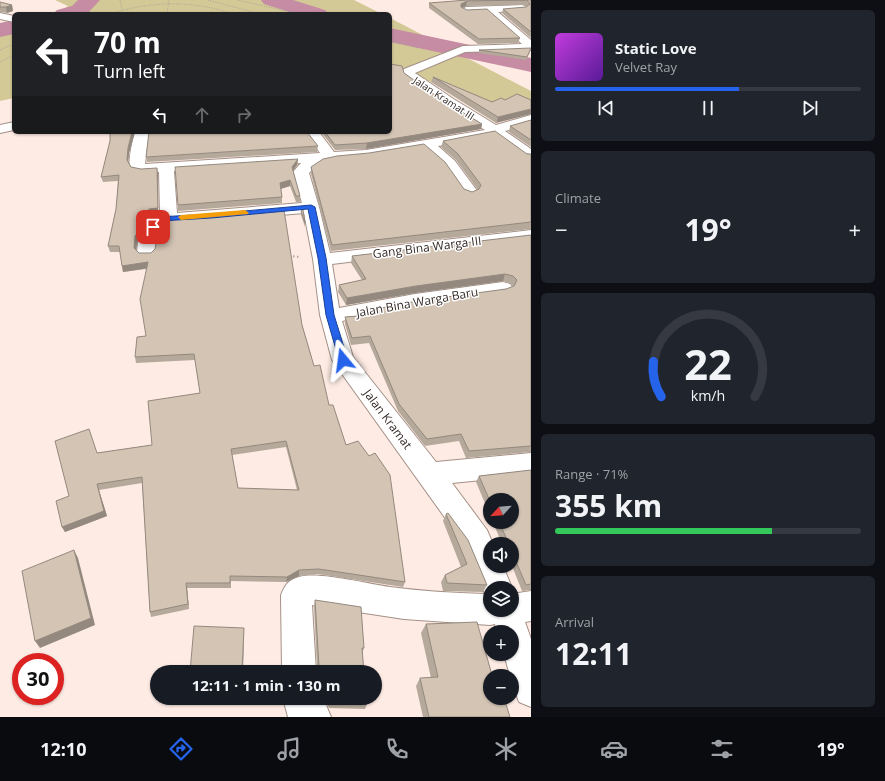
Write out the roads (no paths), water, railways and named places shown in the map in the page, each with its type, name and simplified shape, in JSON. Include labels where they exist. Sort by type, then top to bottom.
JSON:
[{"type":"street","points":[[491,6],[531,47]]},
{"type":"street","points":[[466,10],[491,6],[522,8]]},
{"type":"street","points":[[0,16],[12,19]]},
{"type":"street","name":"Jalan Kramat III","points":[[531,47],[462,49],[408,72],[408,74],[441,97],[531,156]]},
{"type":"street","name":"Jalan Kramat","points":[[494,581],[477,539],[430,474],[343,360],[330,315],[322,258],[311,207],[301,172],[309,164],[329,158],[366,154],[491,132],[493,130],[531,119]]},
{"type":"street","points":[[0,128],[12,126]]},
{"type":"street","points":[[142,134],[138,151],[138,168],[166,168],[329,158],[329,154],[314,134]]},
{"type":"street","points":[[426,144],[450,164],[470,192]]},
{"type":"street","points":[[166,168],[168,218]]},
{"type":"street","points":[[146,254],[147,242],[152,237],[155,221],[168,218],[211,216],[311,207]]},
{"type":"street","name":"Gang Bina Warga III","points":[[322,258],[331,259],[527,238]]},
{"type":"street","name":"Jalan Bina Warga Baru","points":[[330,315],[360,311],[416,300],[503,288]]},
{"type":"street","points":[[430,474],[531,464]]},
{"type":"street","points":[[299,665],[296,595],[302,590],[348,594],[376,600],[424,606],[483,610]]},
{"type":"street","points":[[519,608],[531,606]]},
{"type":"street","points":[[509,617],[531,690]]},
{"type":"street","points":[[301,705],[302,709],[314,717]]},
{"type":"waterway","points":[[72,12],[79,10],[90,0]]},
{"type":"waterway","points":[[271,0],[311,12]]},
{"type":"waterway","points":[[0,30],[12,27]]},
{"type":"waterway","points":[[392,35],[531,65]]}]
